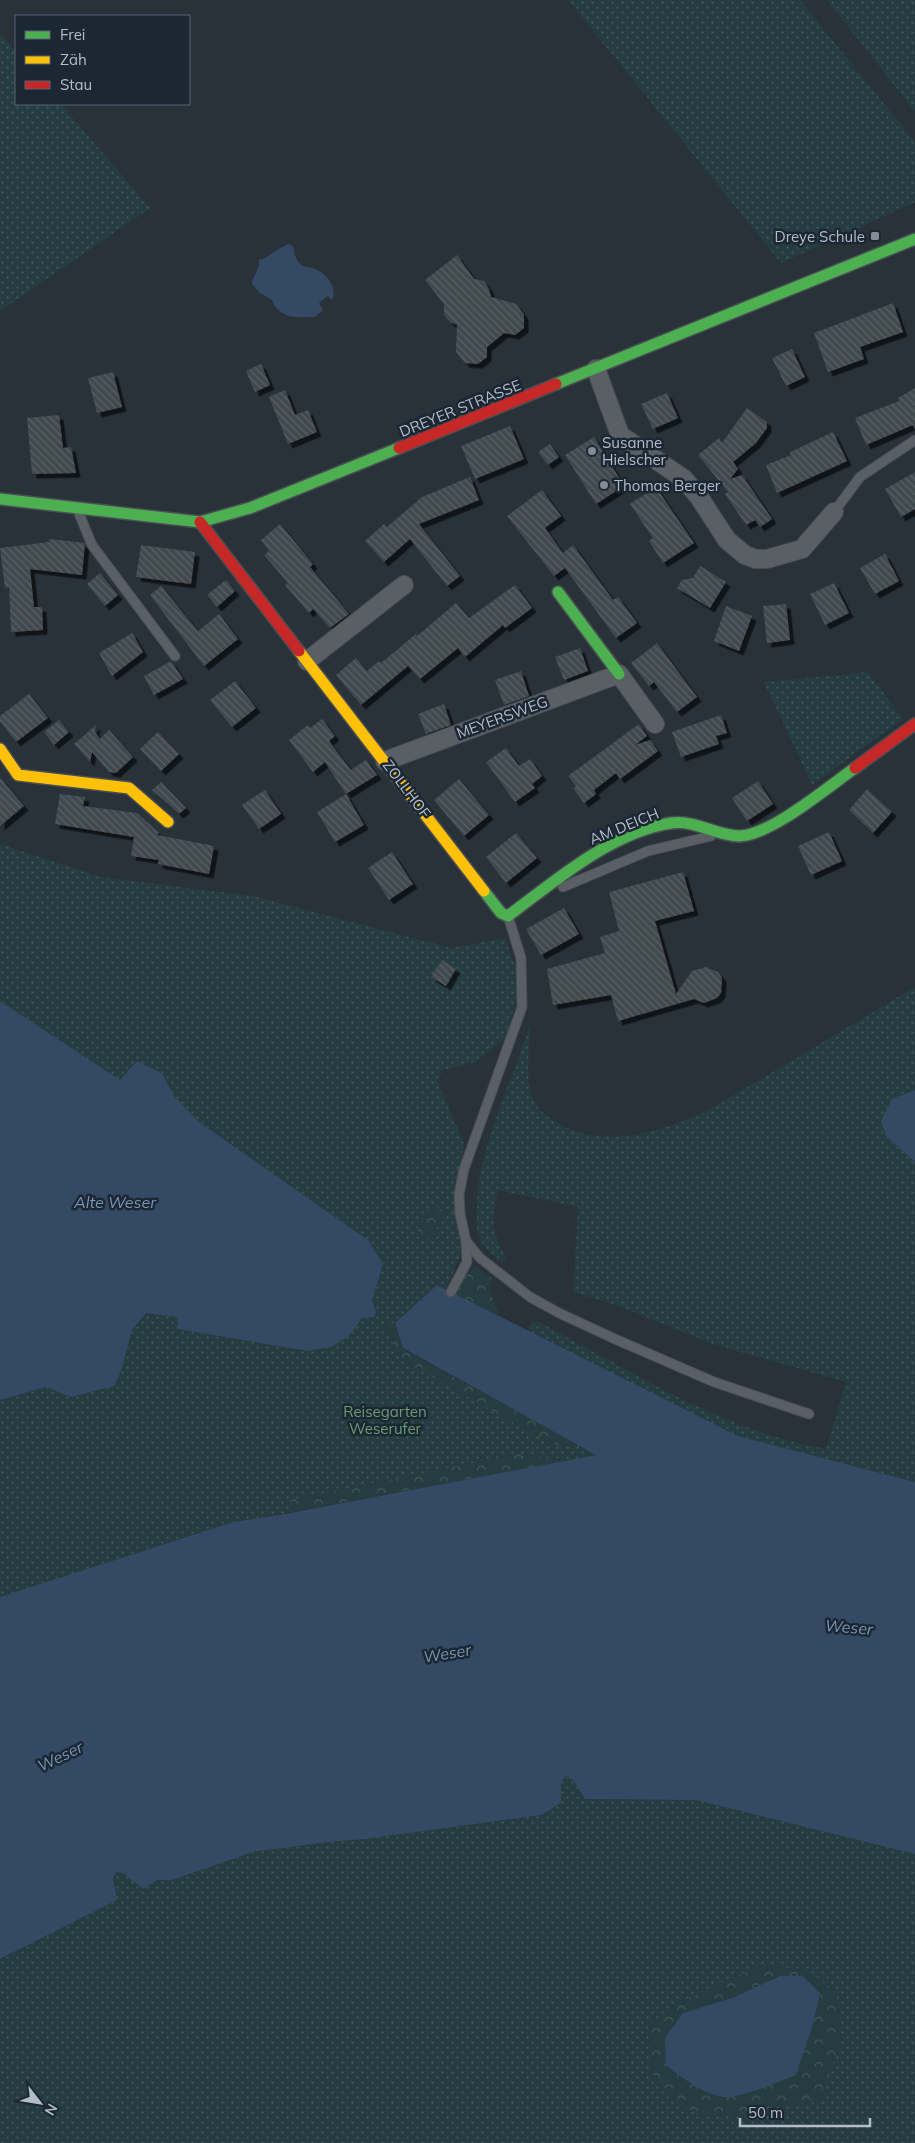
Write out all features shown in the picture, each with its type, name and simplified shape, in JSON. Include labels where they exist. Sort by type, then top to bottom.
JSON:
[{"type":"street","name":"DREYER STRASSE","points":[[0,499],[200,522],[250,508],[915,239]]},
{"type":"street","points":[[596,369],[620,435],[684,479],[699,497],[727,540],[745,555],[756,559],[768,559],[802,549],[834,512]]},
{"type":"street","name":"ZOLLHOF","points":[[200,522],[501,913],[508,916]]},
{"type":"street","points":[[307,661],[404,585]]},
{"type":"street","points":[[558,592],[655,724]]},
{"type":"street","name":"MEYERSWEG","points":[[385,760],[619,674]]},
{"type":"street","name":"AM DEICH","points":[[508,916],[596,851],[648,829],[672,823],[694,823],[722,833],[739,836],[755,833],[785,818],[915,724]]},
{"type":"street","points":[[0,749],[18,775],[129,788],[168,822]]},
{"type":"lane","points":[[834,512],[860,477],[915,440]]},
{"type":"lane","points":[[78,508],[92,545],[176,656]]},
{"type":"lane","points":[[528,902],[648,851],[722,833]]},
{"type":"lane","points":[[451,1292],[467,1262],[459,1195],[464,1170],[522,1007],[521,958],[508,916]]},
{"type":"lane","points":[[466,1241],[480,1258],[530,1297],[559,1313],[714,1382],[809,1414]]},
{"type":"green space","points":[[568,0],[800,0],[915,142],[915,202],[781,263]]},
{"type":"green space","points":[[827,0],[915,0],[915,112]]},
{"type":"green space","points":[[0,33],[15,51],[15,105],[62,105],[150,208],[0,311]]},
{"type":"green space","points":[[868,672],[903,719],[812,785],[764,682]]},
{"type":"green space","name":"Reisegarten Weserufer","points":[[0,844],[102,877],[253,896],[451,948],[505,938],[517,972],[517,998],[505,1038],[475,1062],[443,1070],[437,1080],[464,1144],[456,1187],[463,1244],[459,1258],[446,1289],[437,1285],[396,1322],[390,1326],[384,1324],[400,1359],[552,1444],[582,1447],[597,1455],[570,1460],[518,1454],[290,1500],[293,1512],[233,1522],[0,1597],[0,1400],[46,1387],[71,1397],[121,1371],[132,1330],[146,1313],[177,1317],[179,1329],[306,1351],[331,1347],[350,1335],[362,1318],[376,1312],[372,1301],[383,1264],[368,1240],[199,1122],[172,1095],[163,1074],[120,1081],[0,1001]]},
{"type":"green space","points":[[915,987],[915,1090],[892,1099],[886,1136],[915,1162],[915,1482],[738,1436],[529,1332],[530,1325],[537,1321],[677,1397],[714,1414],[788,1441],[826,1449],[846,1382],[713,1344],[618,1306],[573,1292],[578,1207],[498,1190],[494,1210],[494,1225],[497,1240],[506,1258],[502,1262],[490,1253],[479,1238],[477,1206],[479,1183],[490,1137],[530,1024],[529,1082],[531,1095],[540,1109],[557,1123],[575,1131],[613,1137],[652,1131],[707,1111]]},
{"type":"green space","points":[[434,1205],[448,1214],[426,1239],[417,1229]]},
{"type":"green space","points":[[475,1266],[493,1279],[489,1289],[498,1311],[496,1315],[456,1295],[460,1283]]},
{"type":"green space","points":[[384,1323],[390,1326],[395,1323],[403,1349],[582,1447],[552,1444],[400,1359]]},
{"type":"green space","points":[[518,1454],[570,1460],[293,1512],[290,1500]]},
{"type":"green space","points":[[566,1776],[573,1780],[585,1799],[696,1800],[915,1854],[915,2143],[0,2143],[0,1959],[15,1952],[113,1878],[116,1872],[123,1873],[143,1888],[158,1880],[172,1880],[253,1852],[541,1815],[561,1803],[561,1782]],"holes":[[[761,1965],[836,1993],[841,2038],[821,2100],[677,2103],[648,2025],[685,2000]]]},
{"type":"green space","points":[[761,1965],[808,1970],[836,1993],[841,2038],[821,2100],[705,2117],[677,2103],[650,2071],[648,2025],[685,2000]],"holes":[[[780,1976],[820,1993],[813,2024],[796,2075],[683,2013],[732,1998]]]},
{"type":"water","points":[[289,244],[293,246],[298,262],[324,274],[334,291],[332,300],[328,296],[319,303],[323,310],[315,317],[296,317],[284,314],[279,311],[272,300],[260,293],[252,284],[259,260],[266,258]]},
{"type":"water","name":"Alte Weser","points":[[0,1001],[120,1080],[137,1061],[163,1074],[173,1095],[199,1122],[368,1240],[383,1264],[372,1301],[376,1312],[374,1317],[362,1318],[350,1335],[331,1347],[307,1351],[178,1329],[177,1317],[146,1313],[132,1330],[121,1371],[114,1386],[71,1397],[46,1387],[0,1400]]},
{"type":"water","points":[[915,1090],[915,1162],[886,1136],[881,1121],[892,1099]]},
{"type":"water","name":"Weser","points":[[437,1285],[738,1436],[915,1482],[915,1854],[696,1800],[585,1799],[573,1780],[566,1776],[561,1782],[561,1803],[541,1815],[253,1852],[172,1880],[158,1880],[143,1889],[123,1873],[116,1872],[113,1878],[117,1900],[0,1959],[0,1597],[233,1522],[285,1514],[596,1455],[403,1348],[395,1323]]},
{"type":"water","points":[[780,1976],[802,1976],[820,1993],[813,2024],[796,2075],[749,2092],[723,2097],[700,2089],[666,2065],[665,2038],[683,2013],[732,1998]]},
{"type":"building","points":[[457,255],[474,279],[484,281],[491,297],[516,304],[524,315],[524,328],[515,335],[504,333],[487,347],[487,357],[478,364],[465,363],[456,352],[457,325],[450,322],[444,315],[444,304],[425,280]]},
{"type":"building","points":[[893,303],[903,332],[860,347],[864,359],[828,372],[814,333]]},
{"type":"building","points":[[792,349],[805,377],[786,386],[772,358]]},
{"type":"building","points":[[261,364],[270,385],[255,392],[246,371]]},
{"type":"building","points":[[113,372],[122,407],[97,413],[88,378]]},
{"type":"building","points":[[915,388],[915,429],[913,425],[866,445],[855,418],[899,401],[898,398]]},
{"type":"building","points":[[285,390],[295,415],[308,410],[317,432],[288,444],[269,397]]},
{"type":"building","points":[[667,393],[678,418],[653,429],[641,404]]},
{"type":"building","points":[[747,408],[767,422],[767,428],[756,443],[733,462],[738,469],[730,479],[742,475],[772,519],[760,527],[755,520],[746,525],[725,494],[728,492],[698,455],[719,438],[722,443]]},
{"type":"building","points":[[59,415],[63,448],[71,447],[76,473],[32,474],[27,418]]},
{"type":"building","points":[[510,426],[524,459],[475,479],[461,446]]},
{"type":"building","points":[[833,432],[847,461],[777,493],[766,465],[791,455],[790,452]]},
{"type":"building","points":[[594,437],[624,486],[596,504],[565,455]]},
{"type":"building","points":[[550,444],[559,457],[548,465],[538,452]]},
{"type":"building","points":[[915,472],[915,509],[901,517],[885,489]]},
{"type":"building","points":[[470,477],[479,500],[419,524],[460,576],[447,586],[410,539],[384,562],[365,541],[384,524],[387,527],[422,497]]},
{"type":"building","points":[[656,487],[694,543],[663,563],[649,541],[653,538],[630,504]]},
{"type":"building","points":[[542,490],[561,516],[545,528],[563,553],[573,545],[613,600],[618,597],[637,623],[616,638],[565,568],[554,576],[507,516]]},
{"type":"building","points":[[280,524],[313,564],[310,567],[349,614],[330,628],[313,609],[309,613],[285,585],[288,583],[264,555],[269,551],[261,540]]},
{"type":"building","points":[[49,539],[85,543],[82,575],[30,569],[34,607],[42,607],[43,630],[11,632],[9,587],[5,588],[0,548],[49,542]]},
{"type":"building","points":[[141,545],[195,552],[191,584],[136,577]]},
{"type":"building","points":[[885,554],[899,581],[875,594],[860,568]]},
{"type":"building","points":[[700,566],[726,582],[710,608],[677,588],[682,580],[693,578]]},
{"type":"building","points":[[100,573],[118,595],[105,606],[87,584]]},
{"type":"building","points":[[226,580],[235,591],[217,607],[207,595]]},
{"type":"building","points":[[834,583],[849,613],[825,625],[810,594]]},
{"type":"building","points":[[515,585],[532,608],[505,628],[503,625],[465,657],[458,648],[420,679],[408,666],[361,705],[336,675],[356,658],[367,671],[379,661],[381,663],[456,603],[469,618]]},
{"type":"building","points":[[161,586],[198,631],[219,614],[238,639],[204,666],[150,595]]},
{"type":"building","points":[[786,604],[790,640],[767,643],[763,606]]},
{"type":"building","points":[[726,606],[752,616],[739,651],[714,641]]},
{"type":"building","points":[[132,633],[143,652],[112,676],[99,653]]},
{"type":"building","points":[[657,643],[697,697],[677,712],[654,682],[649,686],[631,663]]},
{"type":"building","points":[[580,648],[588,671],[564,680],[555,657]]},
{"type":"building","points":[[171,661],[183,679],[154,695],[144,676]]},
{"type":"building","points":[[521,671],[529,696],[504,705],[495,680]]},
{"type":"building","points":[[235,681],[256,708],[232,727],[210,700]]},
{"type":"building","points":[[29,694],[48,718],[16,742],[0,721],[0,716]]},
{"type":"building","points":[[444,704],[451,725],[426,734],[418,714]]},
{"type":"building","points":[[721,715],[727,733],[716,736],[719,744],[681,757],[672,732]]},
{"type":"building","points":[[322,719],[335,736],[329,741],[351,770],[366,760],[377,775],[346,794],[325,762],[313,772],[289,740],[308,725],[310,728]]},
{"type":"building","points":[[59,720],[69,732],[54,745],[44,732]]},
{"type":"building","points":[[639,724],[647,736],[635,745],[650,740],[658,751],[620,779],[616,773],[594,790],[596,794],[584,803],[573,788],[576,786],[568,776]]},
{"type":"building","points":[[96,725],[95,732],[100,739],[109,730],[133,757],[116,773],[109,772],[92,752],[90,762],[74,744]]},
{"type":"building","points":[[158,732],[179,754],[161,771],[140,749]]},
{"type":"building","points":[[506,748],[519,766],[530,759],[542,776],[532,784],[535,788],[515,802],[486,762]]},
{"type":"building","points":[[0,778],[24,806],[0,826]]},
{"type":"building","points":[[459,779],[489,815],[464,836],[434,800]]},
{"type":"building","points":[[758,781],[773,804],[747,821],[732,798]]},
{"type":"building","points":[[161,782],[186,808],[179,814],[152,790]]},
{"type":"building","points":[[867,789],[892,812],[873,833],[849,810]]},
{"type":"building","points":[[265,790],[281,814],[259,829],[242,805]]},
{"type":"building","points":[[60,794],[85,797],[83,806],[137,813],[159,833],[157,835],[214,846],[209,874],[158,864],[159,860],[131,856],[134,837],[55,824]]},
{"type":"building","points":[[346,794],[364,825],[335,842],[317,812]]},
{"type":"building","points":[[829,832],[842,861],[811,875],[798,846]]},
{"type":"building","points":[[516,833],[537,858],[506,883],[486,857]]},
{"type":"building","points":[[392,852],[413,884],[389,900],[368,868]]},
{"type":"building","points":[[683,872],[694,911],[655,921],[676,994],[692,971],[706,967],[718,972],[722,978],[721,993],[717,998],[704,1003],[694,999],[618,1021],[611,995],[553,1005],[547,969],[605,953],[600,937],[619,931],[609,892]]},
{"type":"building","points":[[564,908],[579,934],[541,955],[526,929]]},
{"type":"building","points":[[442,960],[456,969],[446,986],[431,977]]},
{"type":"traffic: fast","points":[[556,384],[915,239]]},
{"type":"traffic: fast","points":[[0,499],[200,522],[250,508],[399,448]]},
{"type":"traffic: fast","points":[[558,592],[619,674]]},
{"type":"traffic: fast","points":[[484,891],[501,913],[508,916],[564,874],[605,847],[627,836],[671,823],[689,824],[729,835],[751,834],[782,820],[855,768]]},
{"type":"traffic: slow","points":[[299,651],[484,891]]},
{"type":"traffic: slow","points":[[0,749],[18,775],[129,788],[168,822]]},
{"type":"traffic: jam","points":[[399,448],[556,384]]},
{"type":"traffic: jam","points":[[200,522],[299,651]]},
{"type":"traffic: jam","points":[[855,768],[915,724]]},
{"type":"place","name":"Dreye Schule","points":[[875,236]]},
{"type":"place","name":"Susanne Hielscher","points":[[592,451]]},
{"type":"place","name":"Thomas Berger","points":[[604,485]]}]
